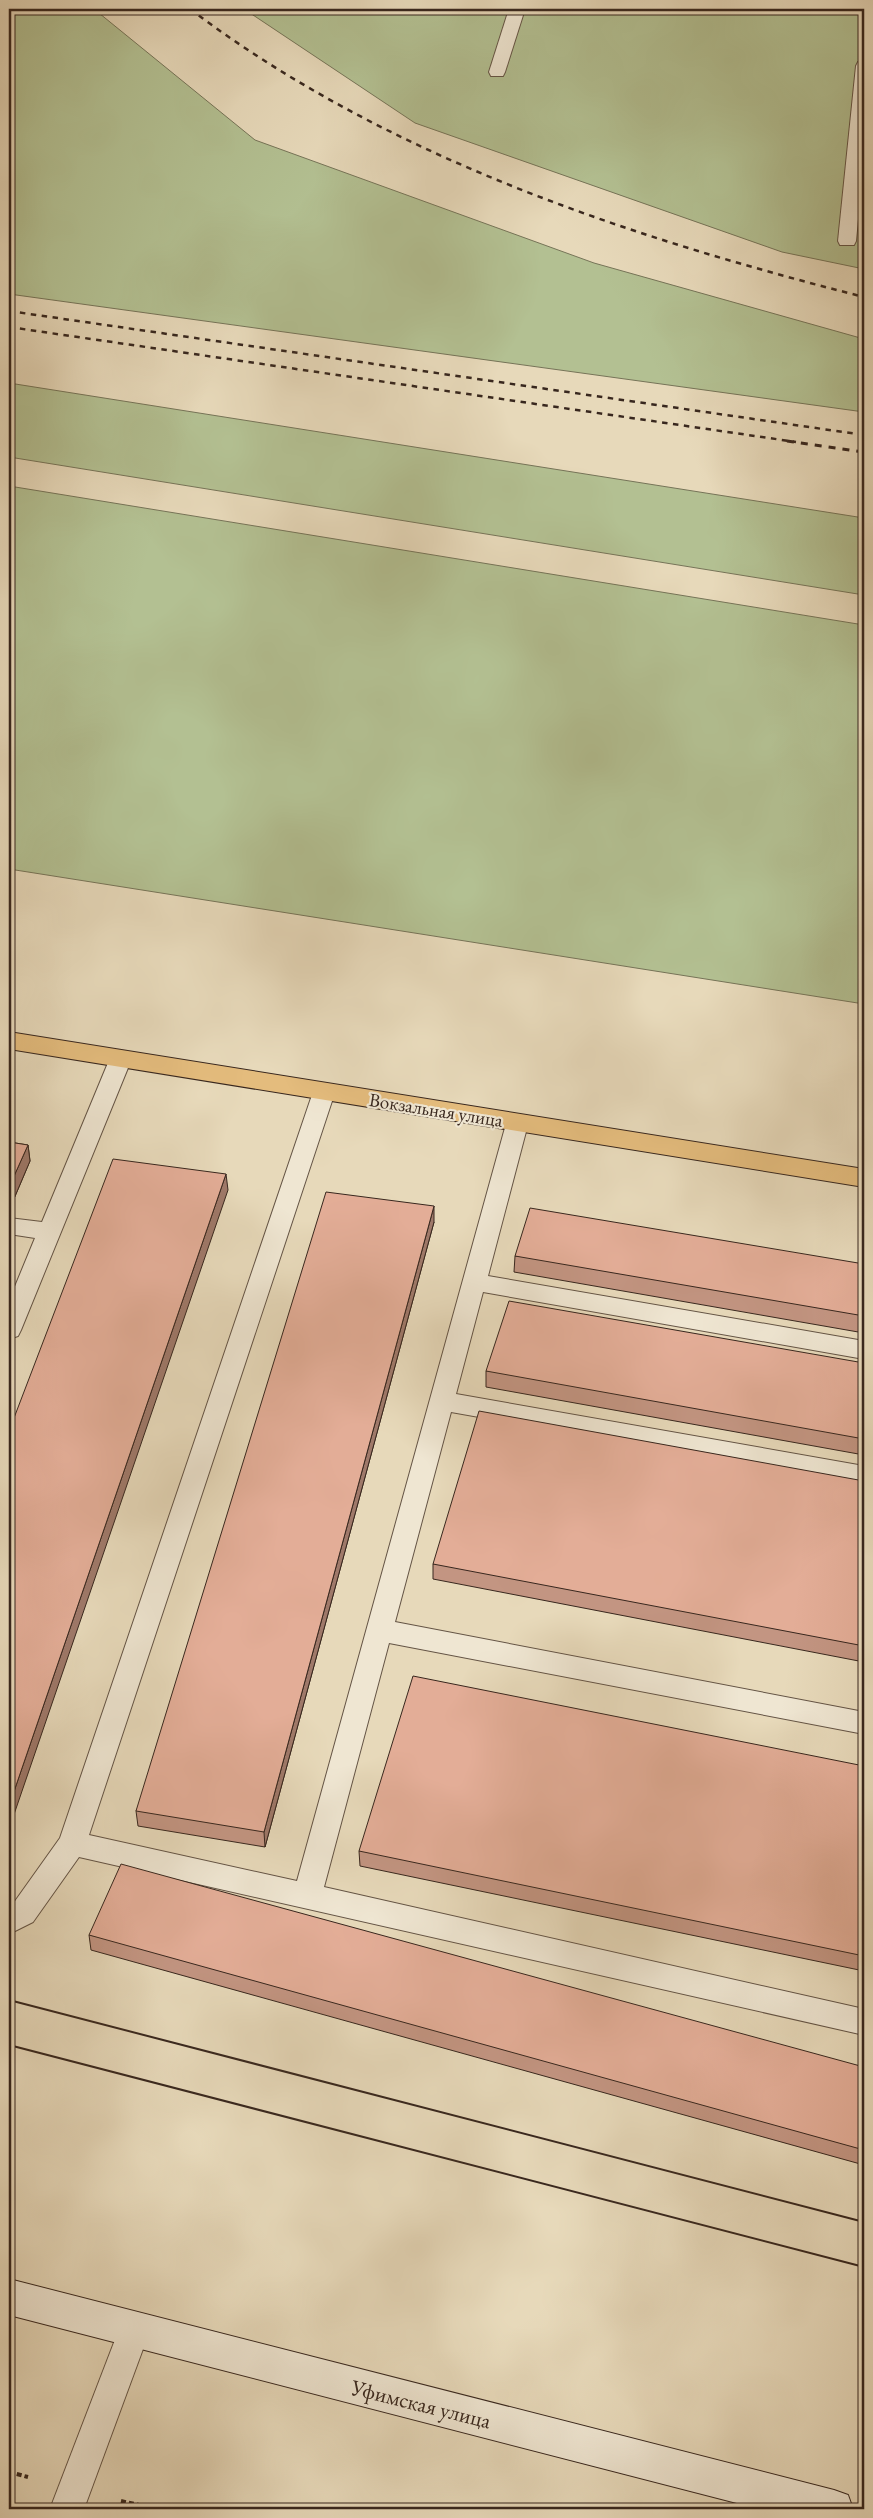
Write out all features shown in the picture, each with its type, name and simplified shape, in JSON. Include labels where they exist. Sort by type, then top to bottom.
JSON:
[{"type":"main road","name":"Вокзальная улица","points":[[9,1040],[517,1124],[864,1178]]},
{"type":"street","points":[[497,72],[517,9]]},
{"type":"street","points":[[847,241],[864,66]]},
{"type":"street","name":"Уфимская улица","points":[[9,2297],[834,2509]]},
{"type":"lane","points":[[9,1330],[120,1058]]},
{"type":"lane","points":[[9,1921],[23,1913],[72,1843],[324,1092]]},
{"type":"lane","points":[[307,1896],[517,1124]]},
{"type":"lane","points":[[9,1226],[49,1232]]},
{"type":"lane","points":[[474,1282],[864,1350]]},
{"type":"lane","points":[[442,1401],[864,1476]]},
{"type":"lane","points":[[380,1630],[864,1723]]},
{"type":"lane","points":[[72,1843],[864,2022]]},
{"type":"lane","points":[[67,2509],[134,2330]]},
{"type":"green space","points":[[9,9],[94,9],[255,140],[594,263],[864,339],[864,412],[9,294]]},
{"type":"green space","points":[[244,9],[864,9],[864,269],[782,252],[415,123]]},
{"type":"green space","points":[[9,383],[864,518],[864,595],[9,457]]},
{"type":"green space","points":[[9,486],[864,625],[864,1004],[9,869]]},
{"type":"building","points":[[9,1142],[28,1145],[10,1185],[9,1185]]},
{"type":"building","points":[[113,1159],[226,1174],[9,1806],[9,1431]]},
{"type":"building","points":[[326,1192],[434,1206],[264,1832],[136,1811]]},
{"type":"building","points":[[530,1208],[864,1264],[864,1316],[515,1256]]},
{"type":"building","points":[[509,1301],[864,1363],[864,1439],[486,1371]]},
{"type":"building","points":[[479,1411],[864,1481],[864,1646],[433,1564]]},
{"type":"building","points":[[413,1676],[864,1766],[864,1956],[359,1851]]},
{"type":"building","points":[[121,1864],[864,2067],[864,2150],[89,1935]]},
{"type":"tram line","points":[[9,2000],[864,2222]]},
{"type":"tram line","points":[[9,2045],[864,2267]]},
{"type":"railway","points":[[190,9],[266,61],[345,108],[427,149],[512,186],[599,219],[687,248],[864,297]]},
{"type":"railway","points":[[9,311],[864,435]]},
{"type":"railway","points":[[9,327],[796,442]]},
{"type":"railway","points":[[787,441],[864,452]]}]
